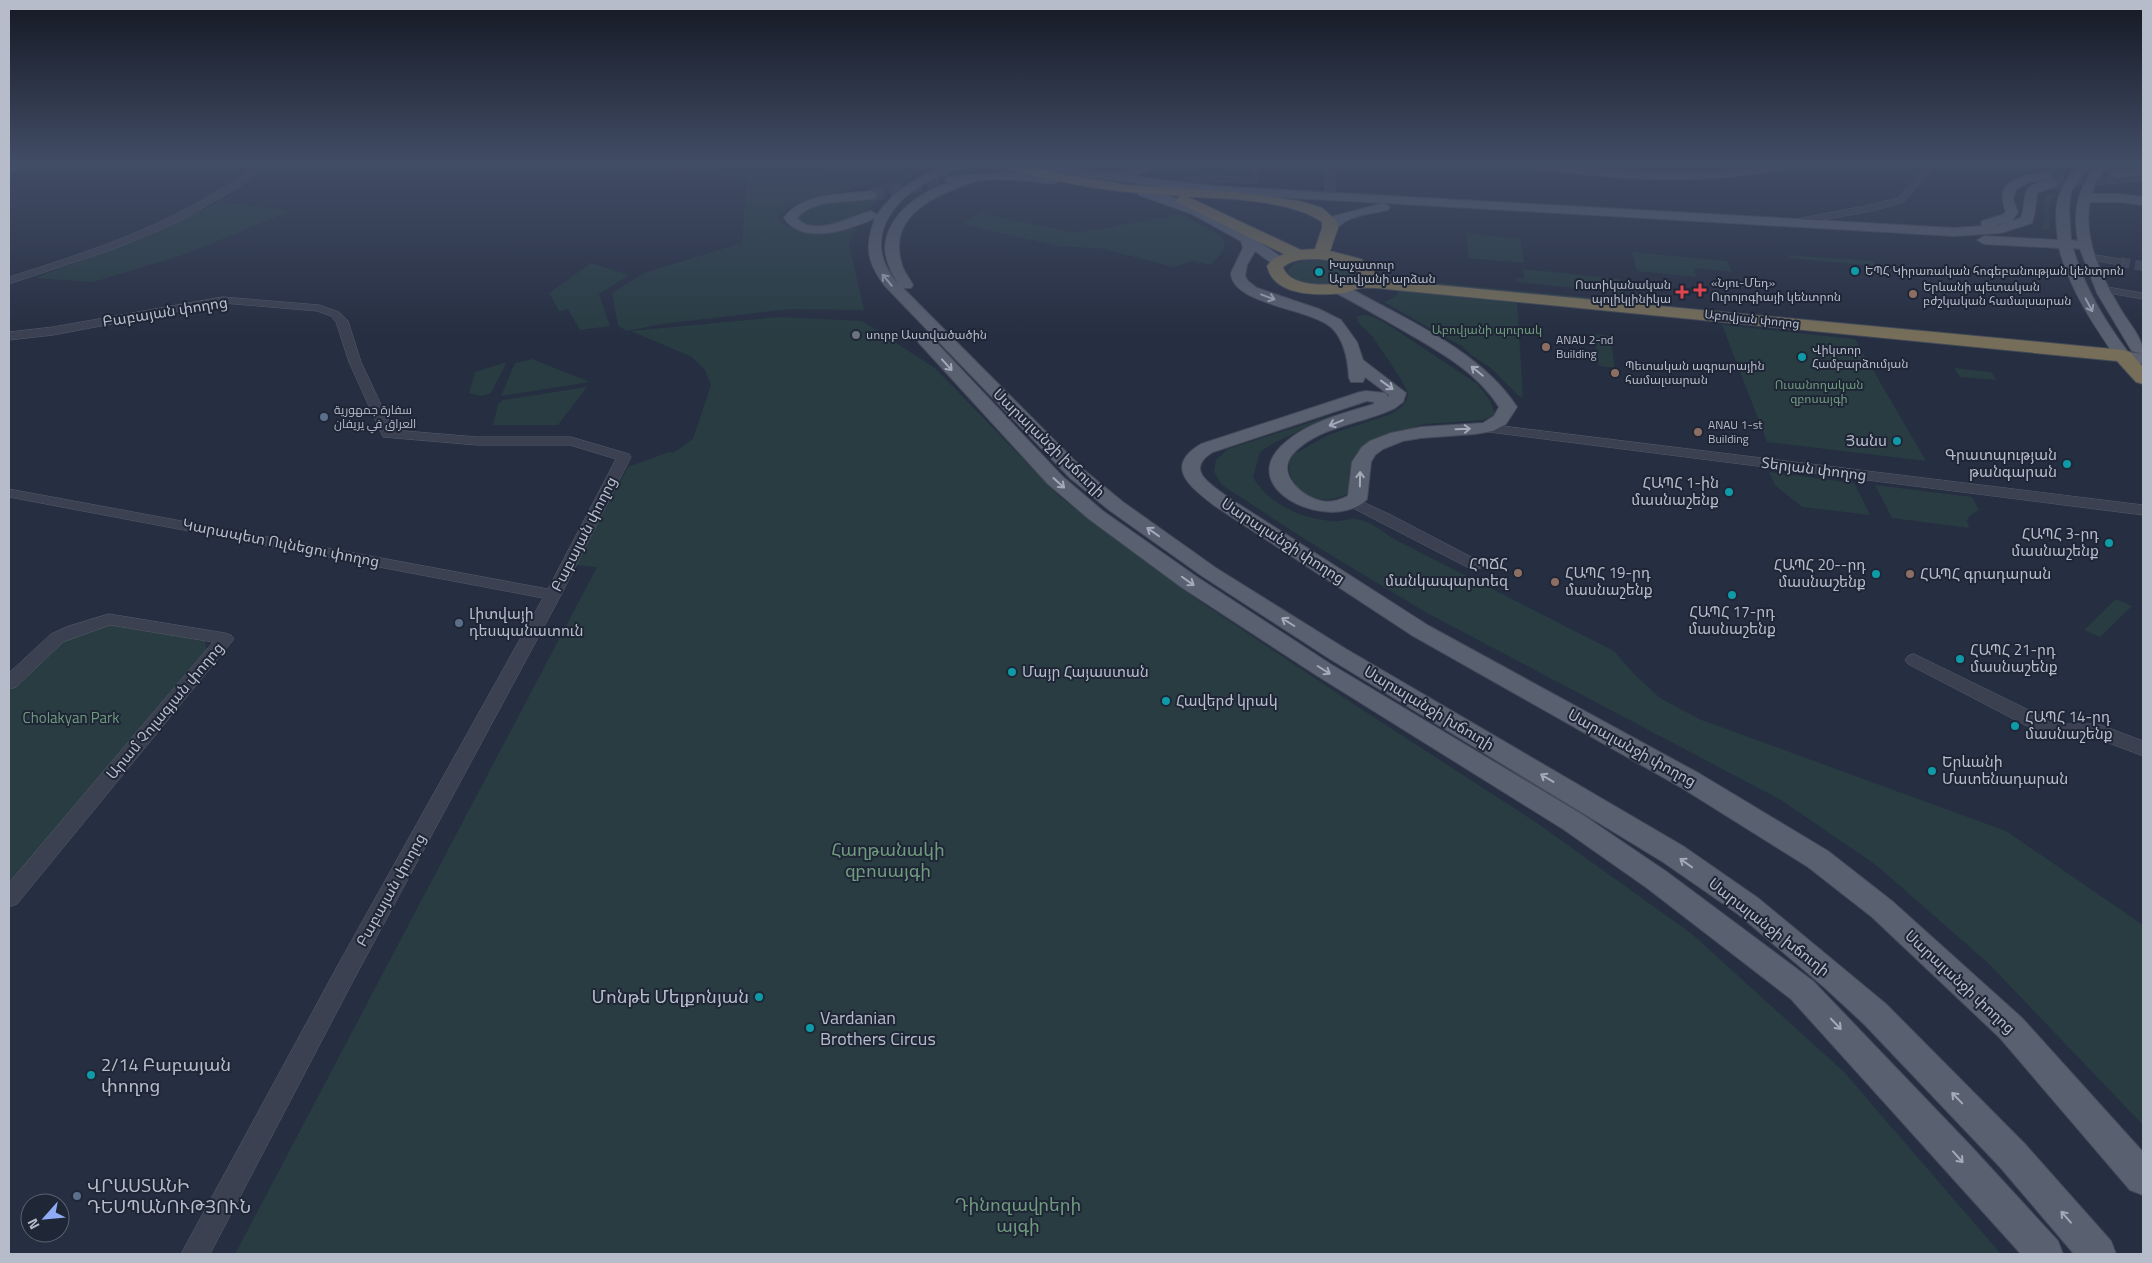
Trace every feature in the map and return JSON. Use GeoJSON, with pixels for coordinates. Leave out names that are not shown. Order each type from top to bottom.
{"type":"FeatureCollection","features":[{"type":"Feature","properties":{"kind":"highway"},"geometry":{"type":"LineString","coordinates":[[1224,221],[1245,234],[1299,255]]}},
{"type":"Feature","properties":{"kind":"highway"},"geometry":{"type":"LineString","coordinates":[[1234,221],[1245,234]]}},
{"type":"Feature","properties":{"kind":"highway"},"geometry":{"type":"LineString","coordinates":[[1321,255],[1330,228],[1329,221]]}},
{"type":"Feature","properties":{"kind":"highway"},"geometry":{"type":"LineString","coordinates":[[1299,255],[1321,255],[1352,261],[1363,277],[1339,290],[1313,289],[1289,283],[1276,274],[1275,269],[1279,262],[1299,255]]}},
{"type":"Feature","properties":{"kind":"highway","name":"Աբովյան փողոց"},"geometry":{"type":"LineString","coordinates":[[1363,277],[1396,285],[1631,303],[2135,352]]}},
{"type":"Feature","properties":{"kind":"highway"},"geometry":{"type":"LineString","coordinates":[[2135,352],[2143,378]]}},
{"type":"Feature","properties":{"kind":"main road"},"geometry":{"type":"LineString","coordinates":[[793,221],[798,225],[823,229],[853,224],[859,221]]}},
{"type":"Feature","properties":{"kind":"main road","name":"Սարալանջի խճուղի"},"geometry":{"type":"LineString","coordinates":[[868,221],[862,242],[864,263],[873,280],[988,409],[1055,480],[1096,515],[1189,582],[1324,670],[1573,822],[1657,880],[1802,990],[1951,1149],[2045,1254]]}},
{"type":"Feature","properties":{"kind":"main road","name":"Սարալանջի խճուղի"},"geometry":{"type":"LineString","coordinates":[[879,221],[874,242],[875,261],[882,274],[1077,474],[1116,506],[1209,572],[1338,654],[1673,854],[1748,906],[1835,978],[1875,1014],[2012,1155],[2098,1254]]}},
{"type":"Feature","properties":{"kind":"main road"},"geometry":{"type":"LineString","coordinates":[[899,221],[893,236],[892,262],[897,273],[925,309],[933,328]]}},
{"type":"Feature","properties":{"kind":"main road"},"geometry":{"type":"LineString","coordinates":[[1216,221],[1245,234],[1279,262]]}},
{"type":"Feature","properties":{"kind":"main road"},"geometry":{"type":"LineString","coordinates":[[1330,228],[1337,221]]}},
{"type":"Feature","properties":{"kind":"main road"},"geometry":{"type":"LineString","coordinates":[[1719,221],[1912,232],[1998,234],[2024,228],[2034,221]]}},
{"type":"Feature","properties":{"kind":"main road"},"geometry":{"type":"LineString","coordinates":[[1754,221],[2063,244],[2088,251]]}},
{"type":"Feature","properties":{"kind":"main road"},"geometry":{"type":"LineString","coordinates":[[1912,232],[1972,227],[1997,221]]}},
{"type":"Feature","properties":{"kind":"main road"},"geometry":{"type":"LineString","coordinates":[[1912,232],[1985,231],[2001,229],[2024,221]]}},
{"type":"Feature","properties":{"kind":"main road"},"geometry":{"type":"LineString","coordinates":[[2062,221],[2063,244],[2079,286],[2095,316],[2135,352]]}},
{"type":"Feature","properties":{"kind":"main road"},"geometry":{"type":"LineString","coordinates":[[2082,221],[2088,251],[2101,289],[2135,352]]}},
{"type":"Feature","properties":{"kind":"main road"},"geometry":{"type":"LineString","coordinates":[[1245,234],[1250,248],[1238,275],[1240,280],[1251,290],[1267,297],[1321,314],[1335,321],[1343,331],[1354,352],[1357,363],[1357,380],[1354,391],[1322,410]]}},
{"type":"Feature","properties":{"kind":"main road"},"geometry":{"type":"LineString","coordinates":[[1242,266],[1259,261],[1279,262]]}},
{"type":"Feature","properties":{"kind":"main road"},"geometry":{"type":"LineString","coordinates":[[1339,290],[1386,314],[1471,366],[1500,392],[1508,407],[1502,420],[1486,428],[1440,430],[1397,437],[1373,447],[1363,458],[1357,499],[1338,506],[1323,507],[1307,503],[1292,494],[1284,485],[1278,469],[1279,460],[1292,445],[1320,430],[1382,407],[1397,398],[1398,393],[1357,363]]}},
{"type":"Feature","properties":{"kind":"main road"},"geometry":{"type":"LineString","coordinates":[[1322,410],[1373,395],[1380,397],[1384,402],[1382,407]]}},
{"type":"Feature","properties":{"kind":"main road","name":"Սարալանջի փողոց"},"geometry":{"type":"LineString","coordinates":[[1322,410],[1207,448],[1197,454],[1192,462],[1190,473],[1198,484],[1222,502],[1421,631],[1691,781],[1818,859],[1882,909],[2010,1028],[2143,1178]]}},
{"type":"Feature","properties":{"kind":"main road"},"geometry":{"type":"LineString","coordinates":[[1802,990],[1804,978],[1817,973],[1835,978]]}},
{"type":"Feature","properties":{"kind":"street"},"geometry":{"type":"LineString","coordinates":[[9,281],[115,245],[170,221]]}},
{"type":"Feature","properties":{"kind":"street"},"geometry":{"type":"LineString","coordinates":[[1791,223],[1802,221]]}},
{"type":"Feature","properties":{"kind":"street"},"geometry":{"type":"LineString","coordinates":[[2088,251],[2120,262]]}},
{"type":"Feature","properties":{"kind":"street"},"geometry":{"type":"LineString","coordinates":[[2101,289],[2143,296]]}},
{"type":"Feature","properties":{"kind":"street","name":"Բաբայան փողոց"},"geometry":{"type":"LineString","coordinates":[[9,336],[53,331],[223,300],[319,308],[335,314],[342,321],[355,362],[388,434],[477,441],[571,441],[624,457],[553,595],[341,980],[195,1254]]}},
{"type":"Feature","properties":{"kind":"street","name":"Տերյան փողոց"},"geometry":{"type":"LineString","coordinates":[[1508,407],[1517,421],[1528,426],[2143,502]]}},
{"type":"Feature","properties":{"kind":"street","name":"Տերյան փողոց"},"geometry":{"type":"LineString","coordinates":[[1486,428],[2143,510]]}},
{"type":"Feature","properties":{"kind":"street","name":"Կարապետ Ուլնեցու փողոց"},"geometry":{"type":"LineString","coordinates":[[9,493],[553,595]]}},
{"type":"Feature","properties":{"kind":"street"},"geometry":{"type":"LineString","coordinates":[[1352,502],[1475,565]]}},
{"type":"Feature","properties":{"kind":"street","name":"Արամ Չոլագյան փողոց"},"geometry":{"type":"LineString","coordinates":[[9,683],[57,638],[72,631],[109,620],[225,639],[9,898]]}},
{"type":"Feature","properties":{"kind":"street"},"geometry":{"type":"LineString","coordinates":[[1914,660],[2034,721],[2067,731],[2098,731],[2143,750]]}},
{"type":"Feature","properties":{"kind":"green space"},"geometry":{"type":"Polygon","coordinates":[[[179,221],[267,221],[183,255],[93,282],[35,278],[139,239],[179,221]]]}},
{"type":"Feature","properties":{"kind":"green space"},"geometry":{"type":"Polygon","coordinates":[[[744,221],[781,221],[792,228],[815,232],[828,232],[858,227],[849,243],[864,310],[790,309],[662,324],[627,331],[618,326],[612,293],[644,273],[742,243],[744,221]]]}},
{"type":"Feature","properties":{"kind":"green space"},"geometry":{"type":"Polygon","coordinates":[[[853,221],[843,225],[812,226],[798,222],[853,221]]]}},
{"type":"Feature","properties":{"kind":"green space"},"geometry":{"type":"Polygon","coordinates":[[[967,221],[1019,221],[1076,233],[1143,221],[1194,221],[1216,233],[1225,241],[1224,249],[1210,265],[1192,261],[1173,267],[1104,249],[1058,246],[961,224],[967,221]]]}},
{"type":"Feature","properties":{"kind":"green space"},"geometry":{"type":"Polygon","coordinates":[[[2044,221],[2049,221],[2050,231],[2041,228],[2044,221]]]}},
{"type":"Feature","properties":{"kind":"green space"},"geometry":{"type":"Polygon","coordinates":[[[1467,234],[1520,238],[1524,263],[1468,258],[1467,234]]]}},
{"type":"Feature","properties":{"kind":"green space"},"geometry":{"type":"Polygon","coordinates":[[[1632,252],[1727,261],[1732,272],[1694,268],[1696,277],[1637,271],[1632,252]]]}},
{"type":"Feature","properties":{"kind":"green space"},"geometry":{"type":"Polygon","coordinates":[[[1788,255],[1873,261],[1877,266],[1790,258],[1788,255]]]}},
{"type":"Feature","properties":{"kind":"green space"},"geometry":{"type":"Polygon","coordinates":[[[1308,260],[1332,261],[1350,269],[1354,276],[1341,284],[1322,285],[1303,282],[1289,275],[1288,270],[1294,263],[1308,260]]]}},
{"type":"Feature","properties":{"kind":"green space"},"geometry":{"type":"Polygon","coordinates":[[[591,263],[629,275],[599,294],[610,326],[580,330],[568,309],[559,311],[549,293],[591,263]]]}},
{"type":"Feature","properties":{"kind":"green space"},"geometry":{"type":"Polygon","coordinates":[[[1523,269],[1620,279],[1624,293],[1517,282],[1516,278],[1524,279],[1523,269]]]}},
{"type":"Feature","properties":{"kind":"green space"},"geometry":{"type":"Polygon","coordinates":[[[1404,280],[1619,300],[1619,304],[1408,282],[1404,280]]]}},
{"type":"Feature","properties":{"kind":"green space","name":"Աբովյանի պուրակ"},"geometry":{"type":"Polygon","coordinates":[[[1399,291],[1517,303],[1523,397],[1519,396],[1491,368],[1471,355],[1463,347],[1384,302],[1395,297],[1399,291]]]}},
{"type":"Feature","properties":{"kind":"green space"},"geometry":{"type":"Polygon","coordinates":[[[1363,315],[1374,317],[1393,328],[1476,383],[1488,398],[1495,415],[1483,420],[1425,424],[1383,436],[1352,464],[1349,474],[1351,492],[1340,497],[1317,499],[1299,489],[1293,481],[1289,470],[1289,457],[1328,435],[1391,414],[1406,401],[1408,393],[1401,379],[1372,336],[1358,322],[1357,317],[1363,315]]]}},
{"type":"Feature","properties":{"kind":"green space","name":"Հաղթանակի զբոսայգի"},"geometry":{"type":"Polygon","coordinates":[[[779,317],[862,321],[935,368],[1060,497],[1124,546],[1198,600],[1537,823],[1692,934],[1844,1072],[2001,1254],[235,1254],[597,567],[575,565],[628,467],[669,452],[673,453],[693,439],[711,385],[705,370],[692,357],[631,331],[779,317]]]}},
{"type":"Feature","properties":{"kind":"green space","name":"Ուսանողական զբոսայգի"},"geometry":{"type":"Polygon","coordinates":[[[1722,325],[1855,339],[1926,461],[1767,442],[1722,325]]]}},
{"type":"Feature","properties":{"kind":"green space"},"geometry":{"type":"Polygon","coordinates":[[[1594,334],[1610,336],[1615,368],[1599,366],[1594,334]]]}},
{"type":"Feature","properties":{"kind":"green space"},"geometry":{"type":"Polygon","coordinates":[[[532,359],[590,382],[501,396],[515,363],[532,359]]]}},
{"type":"Feature","properties":{"kind":"green space"},"geometry":{"type":"Polygon","coordinates":[[[506,364],[491,393],[482,396],[469,393],[475,372],[506,364]]]}},
{"type":"Feature","properties":{"kind":"green space"},"geometry":{"type":"Polygon","coordinates":[[[1954,368],[1991,372],[1997,380],[1960,377],[1954,368]]]}},
{"type":"Feature","properties":{"kind":"green space"},"geometry":{"type":"Polygon","coordinates":[[[587,387],[558,425],[493,425],[498,404],[503,400],[587,387]]]}},
{"type":"Feature","properties":{"kind":"green space"},"geometry":{"type":"Polygon","coordinates":[[[1336,414],[1274,443],[1260,452],[1253,477],[1259,487],[1276,502],[1308,517],[1334,521],[1355,519],[1370,523],[1392,538],[1614,651],[1634,674],[1660,698],[1699,719],[2006,831],[2143,925],[2143,1125],[1988,963],[1876,865],[1781,800],[1427,613],[1306,540],[1222,485],[1214,472],[1216,460],[1228,449],[1336,414]]]}},
{"type":"Feature","properties":{"kind":"green space"},"geometry":{"type":"Polygon","coordinates":[[[1769,472],[1854,483],[1870,515],[1802,507],[1775,485],[1769,472]]]}},
{"type":"Feature","properties":{"kind":"green space"},"geometry":{"type":"Polygon","coordinates":[[[1875,485],[1972,497],[1979,510],[1967,520],[1969,528],[1892,518],[1875,485]]]}},
{"type":"Feature","properties":{"kind":"green space"},"geometry":{"type":"Polygon","coordinates":[[[2116,599],[2132,606],[2100,637],[2084,630],[2116,599]]]}},
{"type":"Feature","properties":{"kind":"green space","name":"Cholakyan Park"},"geometry":{"type":"Polygon","coordinates":[[[108,625],[205,641],[207,654],[9,886],[9,691],[65,637],[108,625]]]}},
{"type":"Feature","properties":{"kind":"tunnel"},"geometry":{"type":"LineString","coordinates":[[2120,262],[2143,266]]}},
{"type":"Feature","properties":{"kind":"place","name":"ԵՊՀ Կիրառական հոգեբանության կենտրոն"},"geometry":{"type":"Point","coordinates":[1855,271]}},
{"type":"Feature","properties":{"kind":"place","name":"Խաչատուր Աբովյանի արձան"},"geometry":{"type":"Point","coordinates":[1319,272]}},
{"type":"Feature","properties":{"kind":"place","name":"«Նյու-Մեդ» Ուրոլոգիայի կենտրոն"},"geometry":{"type":"Point","coordinates":[1700,290]}},
{"type":"Feature","properties":{"kind":"place","name":"Ոստիկանական պոլիկլինիկա"},"geometry":{"type":"Point","coordinates":[1682,292]}},
{"type":"Feature","properties":{"kind":"place","name":"Երևանի պետական բժշկական համալսարան"},"geometry":{"type":"Point","coordinates":[1913,294]}},
{"type":"Feature","properties":{"kind":"place","name":"սուրբ Աստվածածին"},"geometry":{"type":"Point","coordinates":[856,335]}},
{"type":"Feature","properties":{"kind":"place","name":"ANAU 2-nd Building"},"geometry":{"type":"Point","coordinates":[1546,347]}},
{"type":"Feature","properties":{"kind":"place","name":"Վիկտոր Համբարձումյան"},"geometry":{"type":"Point","coordinates":[1802,357]}},
{"type":"Feature","properties":{"kind":"place","name":"Պետական ագրարային համալսարան"},"geometry":{"type":"Point","coordinates":[1615,373]}},
{"type":"Feature","properties":{"kind":"place","name":"سفارة جمهورية العراق في يريفان"},"geometry":{"type":"Point","coordinates":[324,417]}},
{"type":"Feature","properties":{"kind":"place","name":"ANAU 1-st Building"},"geometry":{"type":"Point","coordinates":[1698,432]}},
{"type":"Feature","properties":{"kind":"place","name":"Յանս"},"geometry":{"type":"Point","coordinates":[1897,441]}},
{"type":"Feature","properties":{"kind":"place","name":"Գրատպության թանգարան"},"geometry":{"type":"Point","coordinates":[2067,464]}},
{"type":"Feature","properties":{"kind":"place","name":"ՀԱՊՀ 1-ին մասնաշենք"},"geometry":{"type":"Point","coordinates":[1729,492]}},
{"type":"Feature","properties":{"kind":"place","name":"ՀԱՊՀ 3-րդ մասնաշենք"},"geometry":{"type":"Point","coordinates":[2109,543]}},
{"type":"Feature","properties":{"kind":"place","name":"ՀՊՃՀ մանկապարտեզ"},"geometry":{"type":"Point","coordinates":[1518,573]}},
{"type":"Feature","properties":{"kind":"place","name":"ՀԱՊՀ 20--րդ մասնաշենք"},"geometry":{"type":"Point","coordinates":[1876,574]}},
{"type":"Feature","properties":{"kind":"place","name":"ՀԱՊՀ գրադարան"},"geometry":{"type":"Point","coordinates":[1910,574]}},
{"type":"Feature","properties":{"kind":"place","name":"ՀԱՊՀ 19-րդ մասնաշենք"},"geometry":{"type":"Point","coordinates":[1555,582]}},
{"type":"Feature","properties":{"kind":"place","name":"ՀԱՊՀ 17-րդ մասնաշենք"},"geometry":{"type":"Point","coordinates":[1732,595]}},
{"type":"Feature","properties":{"kind":"place","name":"Լիտվայի դեսպանատուն"},"geometry":{"type":"Point","coordinates":[459,623]}},
{"type":"Feature","properties":{"kind":"place","name":"ՀԱՊՀ 21-րդ մասնաշենք"},"geometry":{"type":"Point","coordinates":[1960,659]}},
{"type":"Feature","properties":{"kind":"place","name":"Մայր Հայաստան"},"geometry":{"type":"Point","coordinates":[1012,672]}},
{"type":"Feature","properties":{"kind":"place","name":"Հավերժ կրակ"},"geometry":{"type":"Point","coordinates":[1166,701]}},
{"type":"Feature","properties":{"kind":"place","name":"ՀԱՊՀ 14-րդ մասնաշենք"},"geometry":{"type":"Point","coordinates":[2015,726]}},
{"type":"Feature","properties":{"kind":"place","name":"Երևանի Մատենադարան"},"geometry":{"type":"Point","coordinates":[1932,771]}},
{"type":"Feature","properties":{"kind":"place","name":"Մոնթե Մելքոնյան"},"geometry":{"type":"Point","coordinates":[759,997]}},
{"type":"Feature","properties":{"kind":"place","name":"Vardanian Brothers Circus"},"geometry":{"type":"Point","coordinates":[810,1028]}},
{"type":"Feature","properties":{"kind":"place","name":"2/14 Բաբայան փողոց"},"geometry":{"type":"Point","coordinates":[91,1075]}},
{"type":"Feature","properties":{"kind":"place","name":"ՎՐԱՍՏԱՆԻ ԴԵՍՊԱՆՈՒԹՅՈՒՆ"},"geometry":{"type":"Point","coordinates":[77,1196]}},
{"type":"Feature","properties":{"kind":"park label","name":"Դինոզավրերի այգի"},"geometry":{"type":"Point","coordinates":[1018,1215]}}]}
